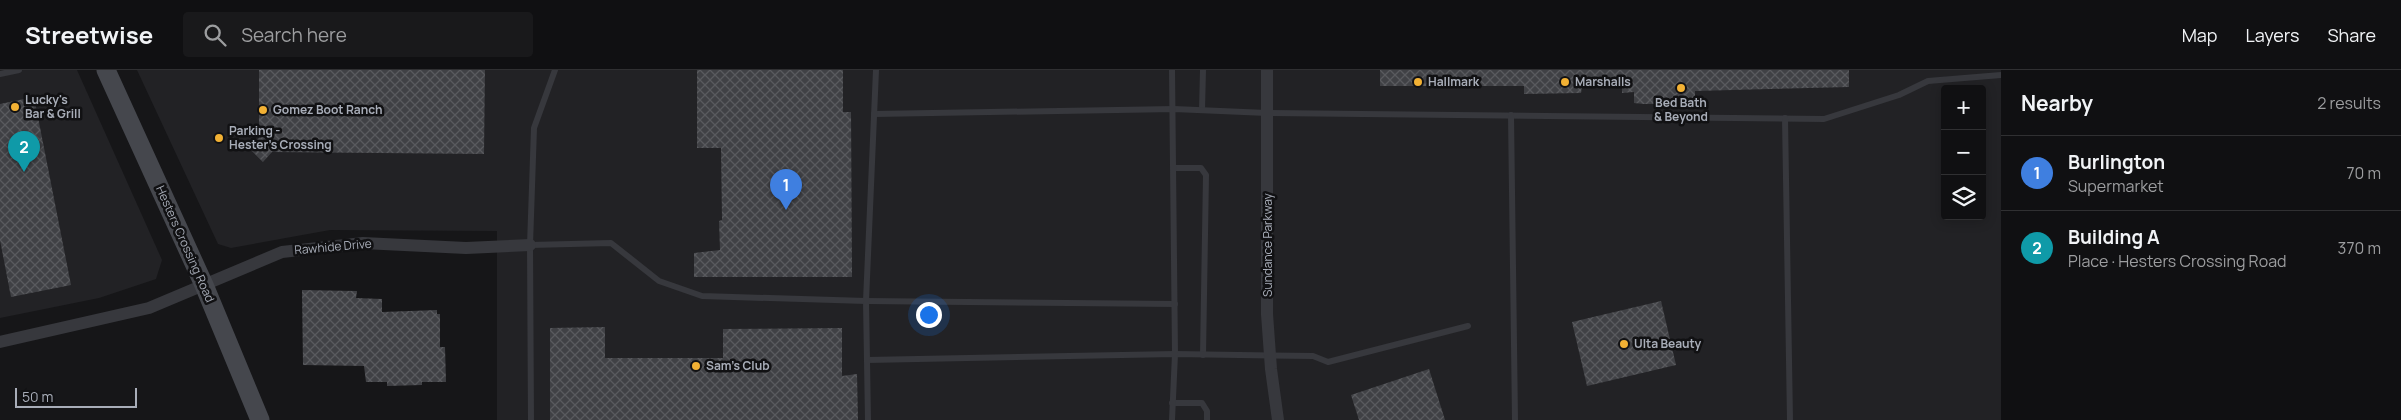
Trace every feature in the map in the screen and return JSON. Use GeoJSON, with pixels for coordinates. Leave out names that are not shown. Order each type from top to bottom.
{"type":"FeatureCollection","features":[{"type":"Feature","properties":{"kind":"street","name":"Hesters Crossing Road"},"geometry":{"type":"LineString","coordinates":[[106,70],[204,285],[260,420]]}},
{"type":"Feature","properties":{"kind":"street","name":"Sundance Parkway"},"geometry":{"type":"LineString","coordinates":[[1267,70],[1267,314],[1278,420]]}},
{"type":"Feature","properties":{"kind":"street","name":"Rawhide Drive"},"geometry":{"type":"LineString","coordinates":[[0,342],[149,308],[282,252],[364,243],[466,248],[530,246]]}},
{"type":"Feature","properties":{"kind":"lane"},"geometry":{"type":"LineString","coordinates":[[0,74],[19,70]]}},
{"type":"Feature","properties":{"kind":"lane"},"geometry":{"type":"LineString","coordinates":[[531,420],[530,246],[534,128],[555,70]]}},
{"type":"Feature","properties":{"kind":"lane"},"geometry":{"type":"LineString","coordinates":[[868,420],[866,301],[876,70]]}},
{"type":"Feature","properties":{"kind":"lane"},"geometry":{"type":"LineString","coordinates":[[1172,70],[1175,304],[1172,420]]}},
{"type":"Feature","properties":{"kind":"lane"},"geometry":{"type":"LineString","coordinates":[[1202,110],[1203,70]]}},
{"type":"Feature","properties":{"kind":"lane"},"geometry":{"type":"LineString","coordinates":[[874,114],[1174,109],[1267,112],[1824,119],[1899,95],[1928,82],[2001,75]]}},
{"type":"Feature","properties":{"kind":"lane"},"geometry":{"type":"LineString","coordinates":[[1511,115],[1515,420]]}},
{"type":"Feature","properties":{"kind":"lane"},"geometry":{"type":"LineString","coordinates":[[1785,118],[1790,420]]}},
{"type":"Feature","properties":{"kind":"lane"},"geometry":{"type":"LineString","coordinates":[[1174,168],[1200,168],[1206,175],[1202,355]]}},
{"type":"Feature","properties":{"kind":"lane"},"geometry":{"type":"LineString","coordinates":[[530,246],[611,243],[659,281],[702,296],[866,301],[1175,304]]}},
{"type":"Feature","properties":{"kind":"lane"},"geometry":{"type":"LineString","coordinates":[[867,360],[1175,354],[1314,356],[1328,362],[1468,326]]}},
{"type":"Feature","properties":{"kind":"lane"},"geometry":{"type":"LineString","coordinates":[[1172,403],[1202,403],[1207,411],[1207,420]]}},
{"type":"Feature","properties":{"kind":"shaded area"},"geometry":{"type":"Polygon","coordinates":[[[0,70],[77,70],[162,260],[156,279],[99,298],[0,318],[0,70]]]}},
{"type":"Feature","properties":{"kind":"shaded area"},"geometry":{"type":"Polygon","coordinates":[[[137,70],[2001,70],[2001,420],[497,420],[497,231],[330,230],[231,248],[218,244],[137,70]]]}},
{"type":"Feature","properties":{"kind":"building"},"geometry":{"type":"Polygon","coordinates":[[[259,70],[485,70],[484,154],[272,152],[263,162],[249,148],[259,138],[259,70]]]}},
{"type":"Feature","properties":{"kind":"building"},"geometry":{"type":"Polygon","coordinates":[[[697,70],[843,70],[843,112],[851,112],[852,277],[694,277],[694,253],[720,250],[719,221],[722,220],[721,148],[697,148],[697,70]]]}},
{"type":"Feature","properties":{"kind":"building"},"geometry":{"type":"Polygon","coordinates":[[[1380,70],[1849,70],[1849,87],[1695,91],[1695,99],[1687,99],[1687,104],[1643,104],[1634,103],[1634,92],[1622,93],[1622,85],[1582,86],[1581,93],[1524,94],[1524,86],[1380,86],[1380,70]]]}},
{"type":"Feature","properties":{"kind":"building"},"geometry":{"type":"Polygon","coordinates":[[[34,97],[71,285],[11,297],[0,240],[0,104],[34,97]]]}},
{"type":"Feature","properties":{"kind":"building"},"geometry":{"type":"Polygon","coordinates":[[[302,290],[357,291],[356,298],[382,299],[382,312],[437,310],[437,314],[440,314],[440,347],[445,347],[446,382],[422,382],[422,385],[387,386],[387,382],[366,382],[364,366],[303,365],[302,290]]]}},
{"type":"Feature","properties":{"kind":"building","name":"Ulta Beauty"},"geometry":{"type":"Polygon","coordinates":[[[1661,301],[1676,365],[1587,386],[1572,322],[1661,301]]]}},
{"type":"Feature","properties":{"kind":"building","name":"Sam's Club"},"geometry":{"type":"Polygon","coordinates":[[[605,327],[605,358],[723,358],[723,329],[842,328],[842,376],[857,374],[858,420],[550,420],[550,328],[605,327]]]}},
{"type":"Feature","properties":{"kind":"building"},"geometry":{"type":"Polygon","coordinates":[[[1429,369],[1445,420],[1359,420],[1351,395],[1429,369]]]}},
{"type":"Feature","properties":{"kind":"place","name":"Hallmark"},"geometry":{"type":"Point","coordinates":[1418,82]}},
{"type":"Feature","properties":{"kind":"place","name":"Marshalls"},"geometry":{"type":"Point","coordinates":[1565,82]}},
{"type":"Feature","properties":{"kind":"place","name":"Bed Bath & Beyond"},"geometry":{"type":"Point","coordinates":[1681,88]}},
{"type":"Feature","properties":{"kind":"place","name":"Lucky's Bar & Grill"},"geometry":{"type":"Point","coordinates":[15,107]}},
{"type":"Feature","properties":{"kind":"place","name":"Gomez Boot Ranch"},"geometry":{"type":"Point","coordinates":[263,110]}},
{"type":"Feature","properties":{"kind":"place","name":"Parking - Hester's Crossing"},"geometry":{"type":"Point","coordinates":[219,138]}},
{"type":"Feature","properties":{"kind":"place","name":"Building A"},"geometry":{"type":"Point","coordinates":[24,172]}},
{"type":"Feature","properties":{"kind":"place","name":"Burlington"},"geometry":{"type":"Point","coordinates":[786,210]}},
{"type":"Feature","properties":{"kind":"place","name":"Ulta Beauty"},"geometry":{"type":"Point","coordinates":[1624,344]}},
{"type":"Feature","properties":{"kind":"place","name":"Sam's Club"},"geometry":{"type":"Point","coordinates":[696,366]}}]}
